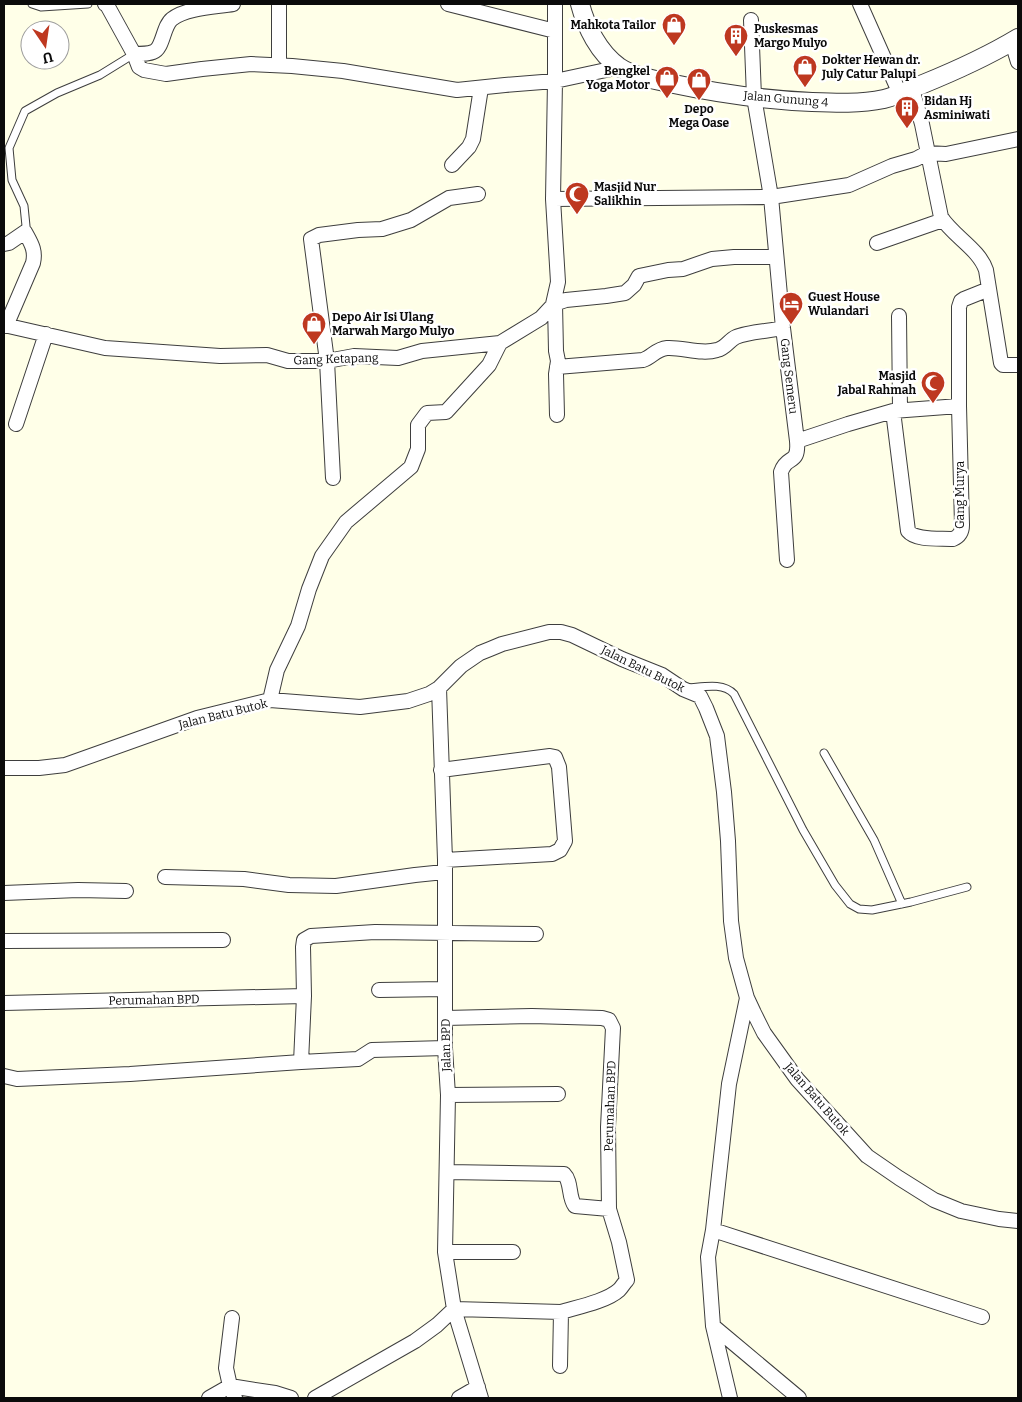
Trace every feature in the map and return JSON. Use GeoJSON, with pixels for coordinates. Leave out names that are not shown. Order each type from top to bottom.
{"type":"FeatureCollection","features":[{"type":"Feature","properties":{"kind":"street"},"geometry":{"type":"LineString","coordinates":[[105,4],[134,54],[139,68],[166,74],[251,64],[279,65],[342,71],[457,90],[505,84],[555,81],[620,67]]}},
{"type":"Feature","properties":{"kind":"street"},"geometry":{"type":"LineString","coordinates":[[134,54],[154,52],[158,48],[171,19],[192,10],[233,4]]}},
{"type":"Feature","properties":{"kind":"street"},"geometry":{"type":"LineString","coordinates":[[279,4],[279,65]]}},
{"type":"Feature","properties":{"kind":"street"},"geometry":{"type":"LineString","coordinates":[[448,4],[555,30]]}},
{"type":"Feature","properties":{"kind":"street"},"geometry":{"type":"LineString","coordinates":[[555,4],[553,199],[558,282],[553,304],[558,361],[557,415]]}},
{"type":"Feature","properties":{"kind":"street","name":"Jalan Gunung 4"},"geometry":{"type":"LineString","coordinates":[[580,4],[587,24],[601,49],[610,59],[631,73],[697,89],[797,101],[849,103],[885,99],[952,72],[1015,40]]}},
{"type":"Feature","properties":{"kind":"street"},"geometry":{"type":"LineString","coordinates":[[860,4],[922,124],[939,212],[943,220],[984,264],[1001,363],[1003,365],[1018,365]]}},
{"type":"Feature","properties":{"kind":"street","name":"Gang Semeru"},"geometry":{"type":"LineString","coordinates":[[751,20],[754,97],[771,197],[783,328],[797,442]]}},
{"type":"Feature","properties":{"kind":"street"},"geometry":{"type":"LineString","coordinates":[[1015,40],[1018,62]]}},
{"type":"Feature","properties":{"kind":"street"},"geometry":{"type":"LineString","coordinates":[[452,165],[470,147],[481,88]]}},
{"type":"Feature","properties":{"kind":"street"},"geometry":{"type":"LineString","coordinates":[[553,199],[771,197],[849,186],[892,166],[916,159],[927,153],[946,154],[1018,139]]}},
{"type":"Feature","properties":{"kind":"street"},"geometry":{"type":"LineString","coordinates":[[333,478],[327,361],[312,238],[319,235],[382,229],[411,220],[449,198],[478,194]]}},
{"type":"Feature","properties":{"kind":"street"},"geometry":{"type":"LineString","coordinates":[[877,243],[943,220]]}},
{"type":"Feature","properties":{"kind":"street"},"geometry":{"type":"LineString","coordinates":[[4,244],[9,243],[25,232],[34,248],[33,263],[5,325]]}},
{"type":"Feature","properties":{"kind":"street"},"geometry":{"type":"LineString","coordinates":[[554,304],[566,300],[625,293],[634,285],[639,276],[682,269],[712,259],[776,257]]}},
{"type":"Feature","properties":{"kind":"street"},"geometry":{"type":"LineString","coordinates":[[787,560],[781,472],[785,464],[798,453],[797,442],[896,410],[959,406],[959,307],[964,299],[989,289]]}},
{"type":"Feature","properties":{"kind":"street","name":"Gang Ketapang"},"geometry":{"type":"LineString","coordinates":[[5,325],[105,348],[220,356],[267,355],[288,361],[327,361],[354,356],[398,358],[422,351],[500,343],[541,318],[554,304]]}},
{"type":"Feature","properties":{"kind":"street"},"geometry":{"type":"LineString","coordinates":[[896,410],[899,316]]}},
{"type":"Feature","properties":{"kind":"street"},"geometry":{"type":"LineString","coordinates":[[557,367],[643,360],[655,351],[667,348],[709,352],[722,348],[740,336],[783,328]]}},
{"type":"Feature","properties":{"kind":"street"},"geometry":{"type":"LineString","coordinates":[[16,424],[46,334]]}},
{"type":"Feature","properties":{"kind":"street"},"geometry":{"type":"LineString","coordinates":[[270,700],[278,670],[298,626],[309,589],[322,556],[346,522],[411,467],[418,449],[418,425],[427,414],[446,412],[489,365],[500,343]]}},
{"type":"Feature","properties":{"kind":"street","name":"Gang Murya"},"geometry":{"type":"LineString","coordinates":[[896,410],[908,531],[918,537],[953,539],[959,536],[962,529],[959,406]]}},
{"type":"Feature","properties":{"kind":"street","name":"Jalan Batu Butok"},"geometry":{"type":"LineString","coordinates":[[4,768],[39,768],[65,765],[197,718],[270,700],[360,707],[408,701],[439,688],[462,666],[480,654],[502,644],[555,632],[572,635],[662,676],[700,696],[717,736],[725,802],[731,921],[736,958],[747,998],[764,1033],[797,1079],[867,1156],[934,1200],[961,1211],[1018,1221]]}},
{"type":"Feature","properties":{"kind":"street","name":"Jalan BPD"},"geometry":{"type":"LineString","coordinates":[[439,688],[445,866],[445,1048],[448,1095],[445,1252],[454,1309],[479,1393]]}},
{"type":"Feature","properties":{"kind":"street"},"geometry":{"type":"LineString","coordinates":[[166,876],[244,880],[289,885],[336,886],[414,874],[445,866],[552,854],[560,850],[565,841],[559,767],[555,757],[550,756],[441,770]]}},
{"type":"Feature","properties":{"kind":"street"},"geometry":{"type":"LineString","coordinates":[[4,893],[78,890],[126,891]]}},
{"type":"Feature","properties":{"kind":"street"},"geometry":{"type":"LineString","coordinates":[[301,1062],[304,996],[303,947],[304,940],[311,936],[375,932],[536,934]]}},
{"type":"Feature","properties":{"kind":"street"},"geometry":{"type":"LineString","coordinates":[[4,941],[223,940]]}},
{"type":"Feature","properties":{"kind":"street"},"geometry":{"type":"LineString","coordinates":[[379,990],[445,989]]}},
{"type":"Feature","properties":{"kind":"street","name":"Perumahan BPD"},"geometry":{"type":"LineString","coordinates":[[4,1003],[304,996]]}},
{"type":"Feature","properties":{"kind":"street"},"geometry":{"type":"LineString","coordinates":[[730,1398],[713,1326],[708,1257],[713,1230],[729,1084],[747,998]]}},
{"type":"Feature","properties":{"kind":"street","name":"Perumahan BPD"},"geometry":{"type":"LineString","coordinates":[[446,1018],[532,1016],[602,1018],[609,1020],[613,1028],[608,1126],[609,1209],[619,1242],[627,1280],[618,1290],[610,1295],[592,1303],[561,1312]]}},
{"type":"Feature","properties":{"kind":"street"},"geometry":{"type":"LineString","coordinates":[[4,1076],[17,1079],[130,1074],[358,1059],[372,1050],[445,1048]]}},
{"type":"Feature","properties":{"kind":"street"},"geometry":{"type":"LineString","coordinates":[[448,1095],[558,1094]]}},
{"type":"Feature","properties":{"kind":"street"},"geometry":{"type":"LineString","coordinates":[[447,1172],[564,1174],[568,1177],[574,1206],[609,1209]]}},
{"type":"Feature","properties":{"kind":"street"},"geometry":{"type":"LineString","coordinates":[[713,1230],[982,1316]]}},
{"type":"Feature","properties":{"kind":"street"},"geometry":{"type":"LineString","coordinates":[[445,1252],[513,1252]]}},
{"type":"Feature","properties":{"kind":"street"},"geometry":{"type":"LineString","coordinates":[[315,1398],[415,1341],[437,1325],[454,1309],[561,1312],[560,1366]]}},
{"type":"Feature","properties":{"kind":"street"},"geometry":{"type":"LineString","coordinates":[[232,1318],[226,1368],[232,1392]]}},
{"type":"Feature","properties":{"kind":"street"},"geometry":{"type":"LineString","coordinates":[[713,1326],[799,1398]]}},
{"type":"Feature","properties":{"kind":"street"},"geometry":{"type":"LineString","coordinates":[[209,1398],[232,1392],[275,1393],[291,1398]]}},
{"type":"Feature","properties":{"kind":"street"},"geometry":{"type":"LineString","coordinates":[[459,1398],[479,1393]]}},
{"type":"Feature","properties":{"kind":"lane"},"geometry":{"type":"LineString","coordinates":[[32,4],[41,7],[88,4]]}},
{"type":"Feature","properties":{"kind":"lane"},"geometry":{"type":"LineString","coordinates":[[25,232],[24,206],[12,180],[9,148],[26,111],[57,93],[100,75],[134,54]]}},
{"type":"Feature","properties":{"kind":"lane"},"geometry":{"type":"LineString","coordinates":[[683,688],[721,686],[728,688],[734,694],[803,830],[835,885],[850,904],[865,910],[884,908],[967,887]]}},
{"type":"Feature","properties":{"kind":"lane"},"geometry":{"type":"LineString","coordinates":[[824,753],[874,840],[902,904]]}},
{"type":"Feature","properties":{"kind":"place","name":"Mahkota Tailor"},"geometry":{"type":"Point","coordinates":[674,46]}},
{"type":"Feature","properties":{"kind":"place","name":"Puskesmas Margo Mulyo"},"geometry":{"type":"Point","coordinates":[736,57]}},
{"type":"Feature","properties":{"kind":"place","name":"Dokter Hewan dr. July Catur Palupi"},"geometry":{"type":"Point","coordinates":[805,88]}},
{"type":"Feature","properties":{"kind":"place","name":"Bengkel Yoga Motor"},"geometry":{"type":"Point","coordinates":[667,99]}},
{"type":"Feature","properties":{"kind":"place","name":"Depo Mega Oase"},"geometry":{"type":"Point","coordinates":[699,101]}},
{"type":"Feature","properties":{"kind":"place","name":"Bidan Hj Asminiwati"},"geometry":{"type":"Point","coordinates":[907,129]}},
{"type":"Feature","properties":{"kind":"place","name":"Masjid Nur Salikhin"},"geometry":{"type":"Point","coordinates":[577,215]}},
{"type":"Feature","properties":{"kind":"place","name":"Guest House Wulandari"},"geometry":{"type":"Point","coordinates":[791,325]}},
{"type":"Feature","properties":{"kind":"place","name":"Depo Air Isi Ulang Marwah Margo Mulyo"},"geometry":{"type":"Point","coordinates":[314,345]}},
{"type":"Feature","properties":{"kind":"place","name":"Masjid Jabal Rahmah"},"geometry":{"type":"Point","coordinates":[933,404]}}]}
